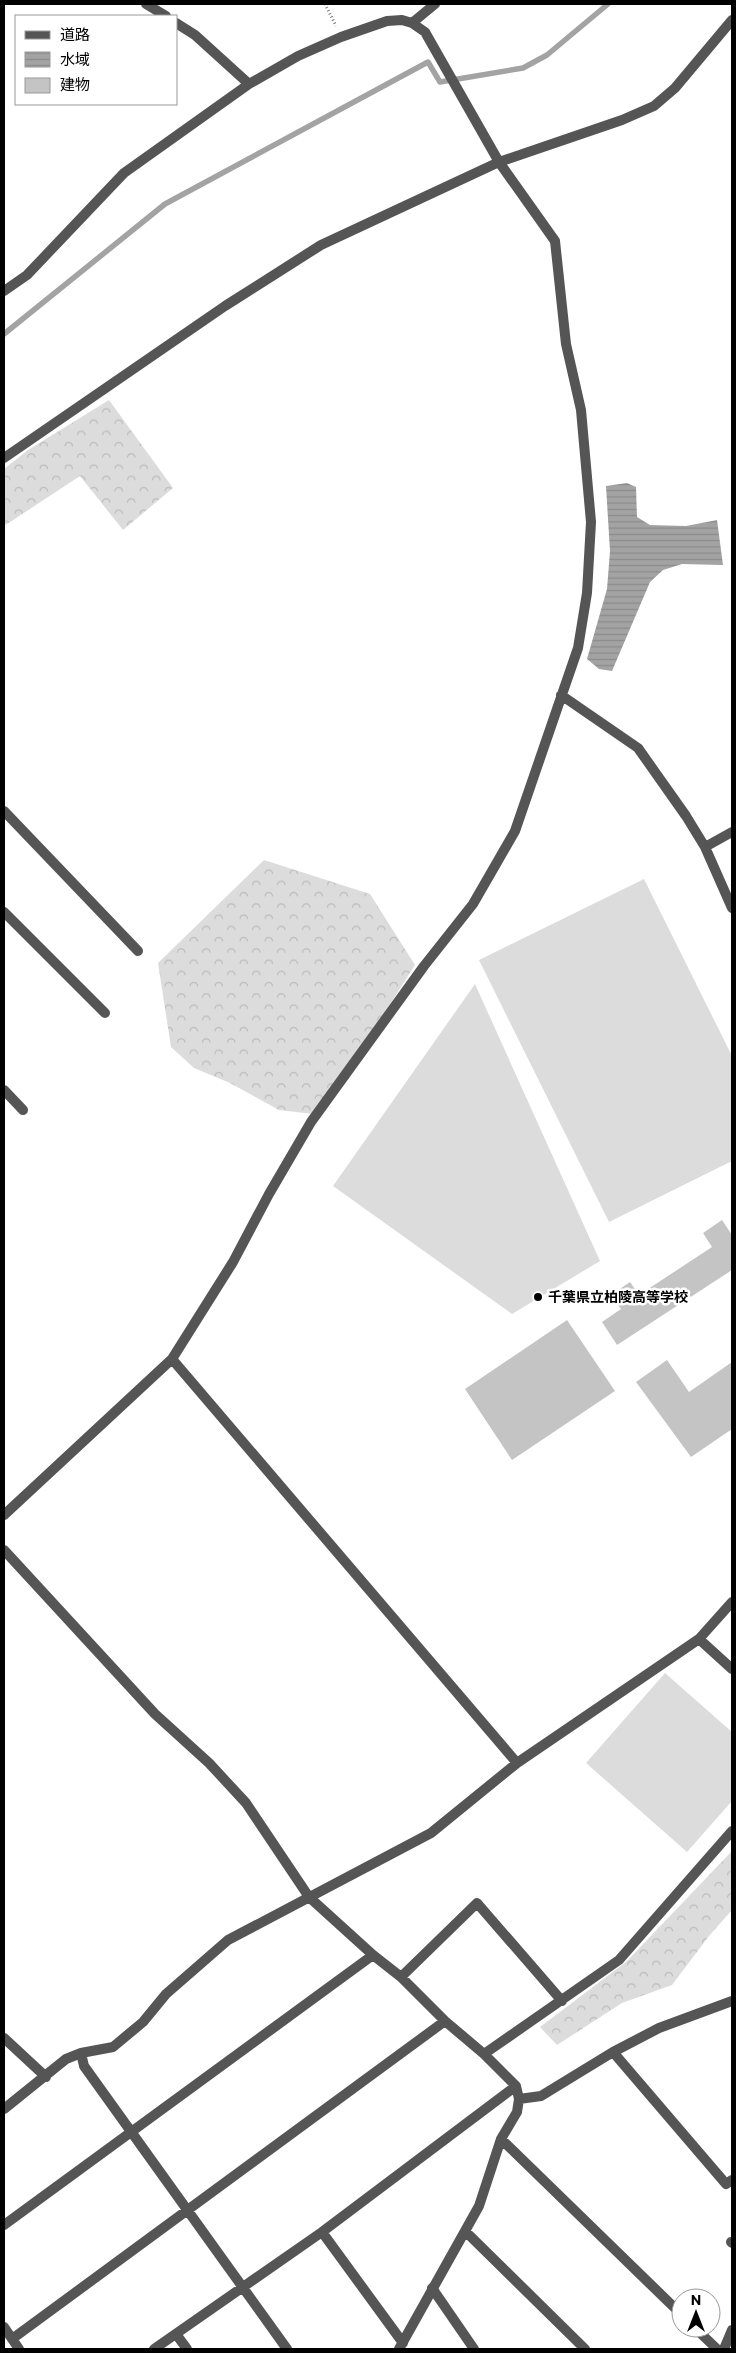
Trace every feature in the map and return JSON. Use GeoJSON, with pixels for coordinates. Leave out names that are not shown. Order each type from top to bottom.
{"type":"FeatureCollection","features":[{"type":"Feature","properties":{"kind":"street"},"geometry":{"type":"LineString","coordinates":[[146,4],[164,15]]}},
{"type":"Feature","properties":{"kind":"street"},"geometry":{"type":"LineString","coordinates":[[412,23],[435,4]]}},
{"type":"Feature","properties":{"kind":"street"},"geometry":{"type":"LineString","coordinates":[[4,291],[27,275],[124,173],[249,84],[298,56],[341,37],[387,21],[402,20],[412,23],[425,32],[499,162],[555,241],[566,344],[582,410],[591,522],[587,593],[578,648],[515,831],[473,904],[424,966],[311,1122],[268,1194],[233,1262],[172,1359],[4,1516]]}},
{"type":"Feature","properties":{"kind":"street"},"geometry":{"type":"LineString","coordinates":[[4,458],[225,306],[321,245],[499,162],[622,120],[654,106],[675,88],[732,20]]}},
{"type":"Feature","properties":{"kind":"street"},"geometry":{"type":"LineString","coordinates":[[178,24],[194,35],[249,84]]}},
{"type":"Feature","properties":{"kind":"street"},"geometry":{"type":"LineString","coordinates":[[561,695],[638,748],[686,816],[704,847],[732,908]]}},
{"type":"Feature","properties":{"kind":"street"},"geometry":{"type":"LineString","coordinates":[[4,811],[138,951]]}},
{"type":"Feature","properties":{"kind":"street"},"geometry":{"type":"LineString","coordinates":[[704,847],[732,832]]}},
{"type":"Feature","properties":{"kind":"street"},"geometry":{"type":"LineString","coordinates":[[4,912],[105,1013]]}},
{"type":"Feature","properties":{"kind":"street"},"geometry":{"type":"LineString","coordinates":[[4,1090],[23,1110]]}},
{"type":"Feature","properties":{"kind":"street"},"geometry":{"type":"LineString","coordinates":[[172,1359],[517,1763]]}},
{"type":"Feature","properties":{"kind":"street"},"geometry":{"type":"LineString","coordinates":[[4,1550],[154,1714],[210,1763],[246,1803],[309,1896],[373,1955],[401,1977],[445,2021],[484,2054],[516,2086],[519,2099],[517,2112],[501,2139],[480,2206],[432,2288],[401,2346],[322,2232]]}},
{"type":"Feature","properties":{"kind":"street"},"geometry":{"type":"LineString","coordinates":[[4,2109],[66,2059],[81,2053],[112,2047],[143,2022],[166,1994],[228,1940],[431,1833],[517,1763],[699,1638],[732,1602]]}},
{"type":"Feature","properties":{"kind":"street"},"geometry":{"type":"LineString","coordinates":[[699,1638],[732,1669]]}},
{"type":"Feature","properties":{"kind":"street"},"geometry":{"type":"LineString","coordinates":[[484,2054],[562,2002],[619,1960],[732,1831]]}},
{"type":"Feature","properties":{"kind":"street"},"geometry":{"type":"LineString","coordinates":[[401,1977],[477,1903],[562,2002]]}},
{"type":"Feature","properties":{"kind":"street"},"geometry":{"type":"LineString","coordinates":[[4,2225],[373,1955]]}},
{"type":"Feature","properties":{"kind":"street"},"geometry":{"type":"LineString","coordinates":[[519,2099],[542,2096],[613,2052],[659,2028],[732,2001]]}},
{"type":"Feature","properties":{"kind":"street"},"geometry":{"type":"LineString","coordinates":[[12,2339],[186,2208],[445,2021]]}},
{"type":"Feature","properties":{"kind":"street"},"geometry":{"type":"LineString","coordinates":[[4,2038],[46,2077]]}},
{"type":"Feature","properties":{"kind":"street"},"geometry":{"type":"LineString","coordinates":[[613,2052],[726,2184],[732,2180]]}},
{"type":"Feature","properties":{"kind":"street"},"geometry":{"type":"LineString","coordinates":[[81,2053],[84,2066],[130,2133],[287,2349]]}},
{"type":"Feature","properties":{"kind":"street"},"geometry":{"type":"LineString","coordinates":[[154,2349],[322,2232],[516,2086]]}},
{"type":"Feature","properties":{"kind":"street"},"geometry":{"type":"LineString","coordinates":[[501,2139],[671,2304]]}},
{"type":"Feature","properties":{"kind":"street"},"geometry":{"type":"LineString","coordinates":[[465,2231],[585,2349]]}},
{"type":"Feature","properties":{"kind":"street"},"geometry":{"type":"LineString","coordinates":[[432,2288],[474,2349]]}},
{"type":"Feature","properties":{"kind":"street"},"geometry":{"type":"LineString","coordinates":[[4,2327],[19,2349]]}},
{"type":"Feature","properties":{"kind":"street"},"geometry":{"type":"LineString","coordinates":[[724,2349],[732,2330]]}},
{"type":"Feature","properties":{"kind":"street"},"geometry":{"type":"LineString","coordinates":[[176,2334],[187,2349]]}},
{"type":"Feature","properties":{"kind":"street"},"geometry":{"type":"LineString","coordinates":[[705,2338],[717,2349]]}},
{"type":"Feature","properties":{"kind":"path"},"geometry":{"type":"LineString","coordinates":[[325,4],[341,37]]}},
{"type":"Feature","properties":{"kind":"green space"},"geometry":{"type":"Polygon","coordinates":[[[109,400],[173,488],[123,530],[80,476],[4,526],[4,469],[28,450],[109,400]]]}},
{"type":"Feature","properties":{"kind":"green space"},"geometry":{"type":"Polygon","coordinates":[[[264,860],[370,894],[415,965],[374,1029],[313,1114],[279,1110],[230,1083],[194,1068],[171,1047],[158,963],[264,860]]]}},
{"type":"Feature","properties":{"kind":"green space"},"geometry":{"type":"Polygon","coordinates":[[[644,879],[732,1056],[732,1161],[609,1222],[479,960],[644,879]]]}},
{"type":"Feature","properties":{"kind":"green space"},"geometry":{"type":"Polygon","coordinates":[[[475,984],[600,1261],[512,1314],[333,1186],[475,984]]]}},
{"type":"Feature","properties":{"kind":"green space"},"geometry":{"type":"Polygon","coordinates":[[[665,1673],[732,1732],[732,1801],[687,1852],[586,1763],[665,1673]]]}},
{"type":"Feature","properties":{"kind":"green space"},"geometry":{"type":"Polygon","coordinates":[[[732,1851],[732,1910],[709,1936],[672,1985],[622,2003],[557,2045],[540,2027],[626,1962],[732,1851]]]}},
{"type":"Feature","properties":{"kind":"water"},"geometry":{"type":"Polygon","coordinates":[[[627,483],[636,487],[637,517],[650,525],[686,526],[717,520],[723,565],[682,564],[663,570],[650,582],[612,671],[599,669],[587,659],[607,589],[610,551],[606,486],[627,483]]]}},
{"type":"Feature","properties":{"kind":"building"},"geometry":{"type":"Polygon","coordinates":[[[722,1220],[732,1235],[732,1270],[617,1345],[602,1322],[621,1309],[611,1295],[630,1282],[639,1295],[712,1247],[703,1233],[722,1220]]]}},
{"type":"Feature","properties":{"kind":"building"},"geometry":{"type":"Polygon","coordinates":[[[567,1320],[615,1391],[512,1460],[465,1389],[567,1320]]]}},
{"type":"Feature","properties":{"kind":"building"},"geometry":{"type":"Polygon","coordinates":[[[667,1360],[689,1392],[732,1362],[732,1429],[691,1457],[636,1382],[667,1360]]]}},
{"type":"Feature","properties":{"kind":"waterway"},"geometry":{"type":"LineString","coordinates":[[4,334],[165,204],[428,62],[440,82],[523,68],[547,55],[608,4]]}},
{"type":"Feature","properties":{"kind":"place","name":"千葉県立柏陵高等学校"},"geometry":{"type":"Point","coordinates":[538,1297]}}]}
